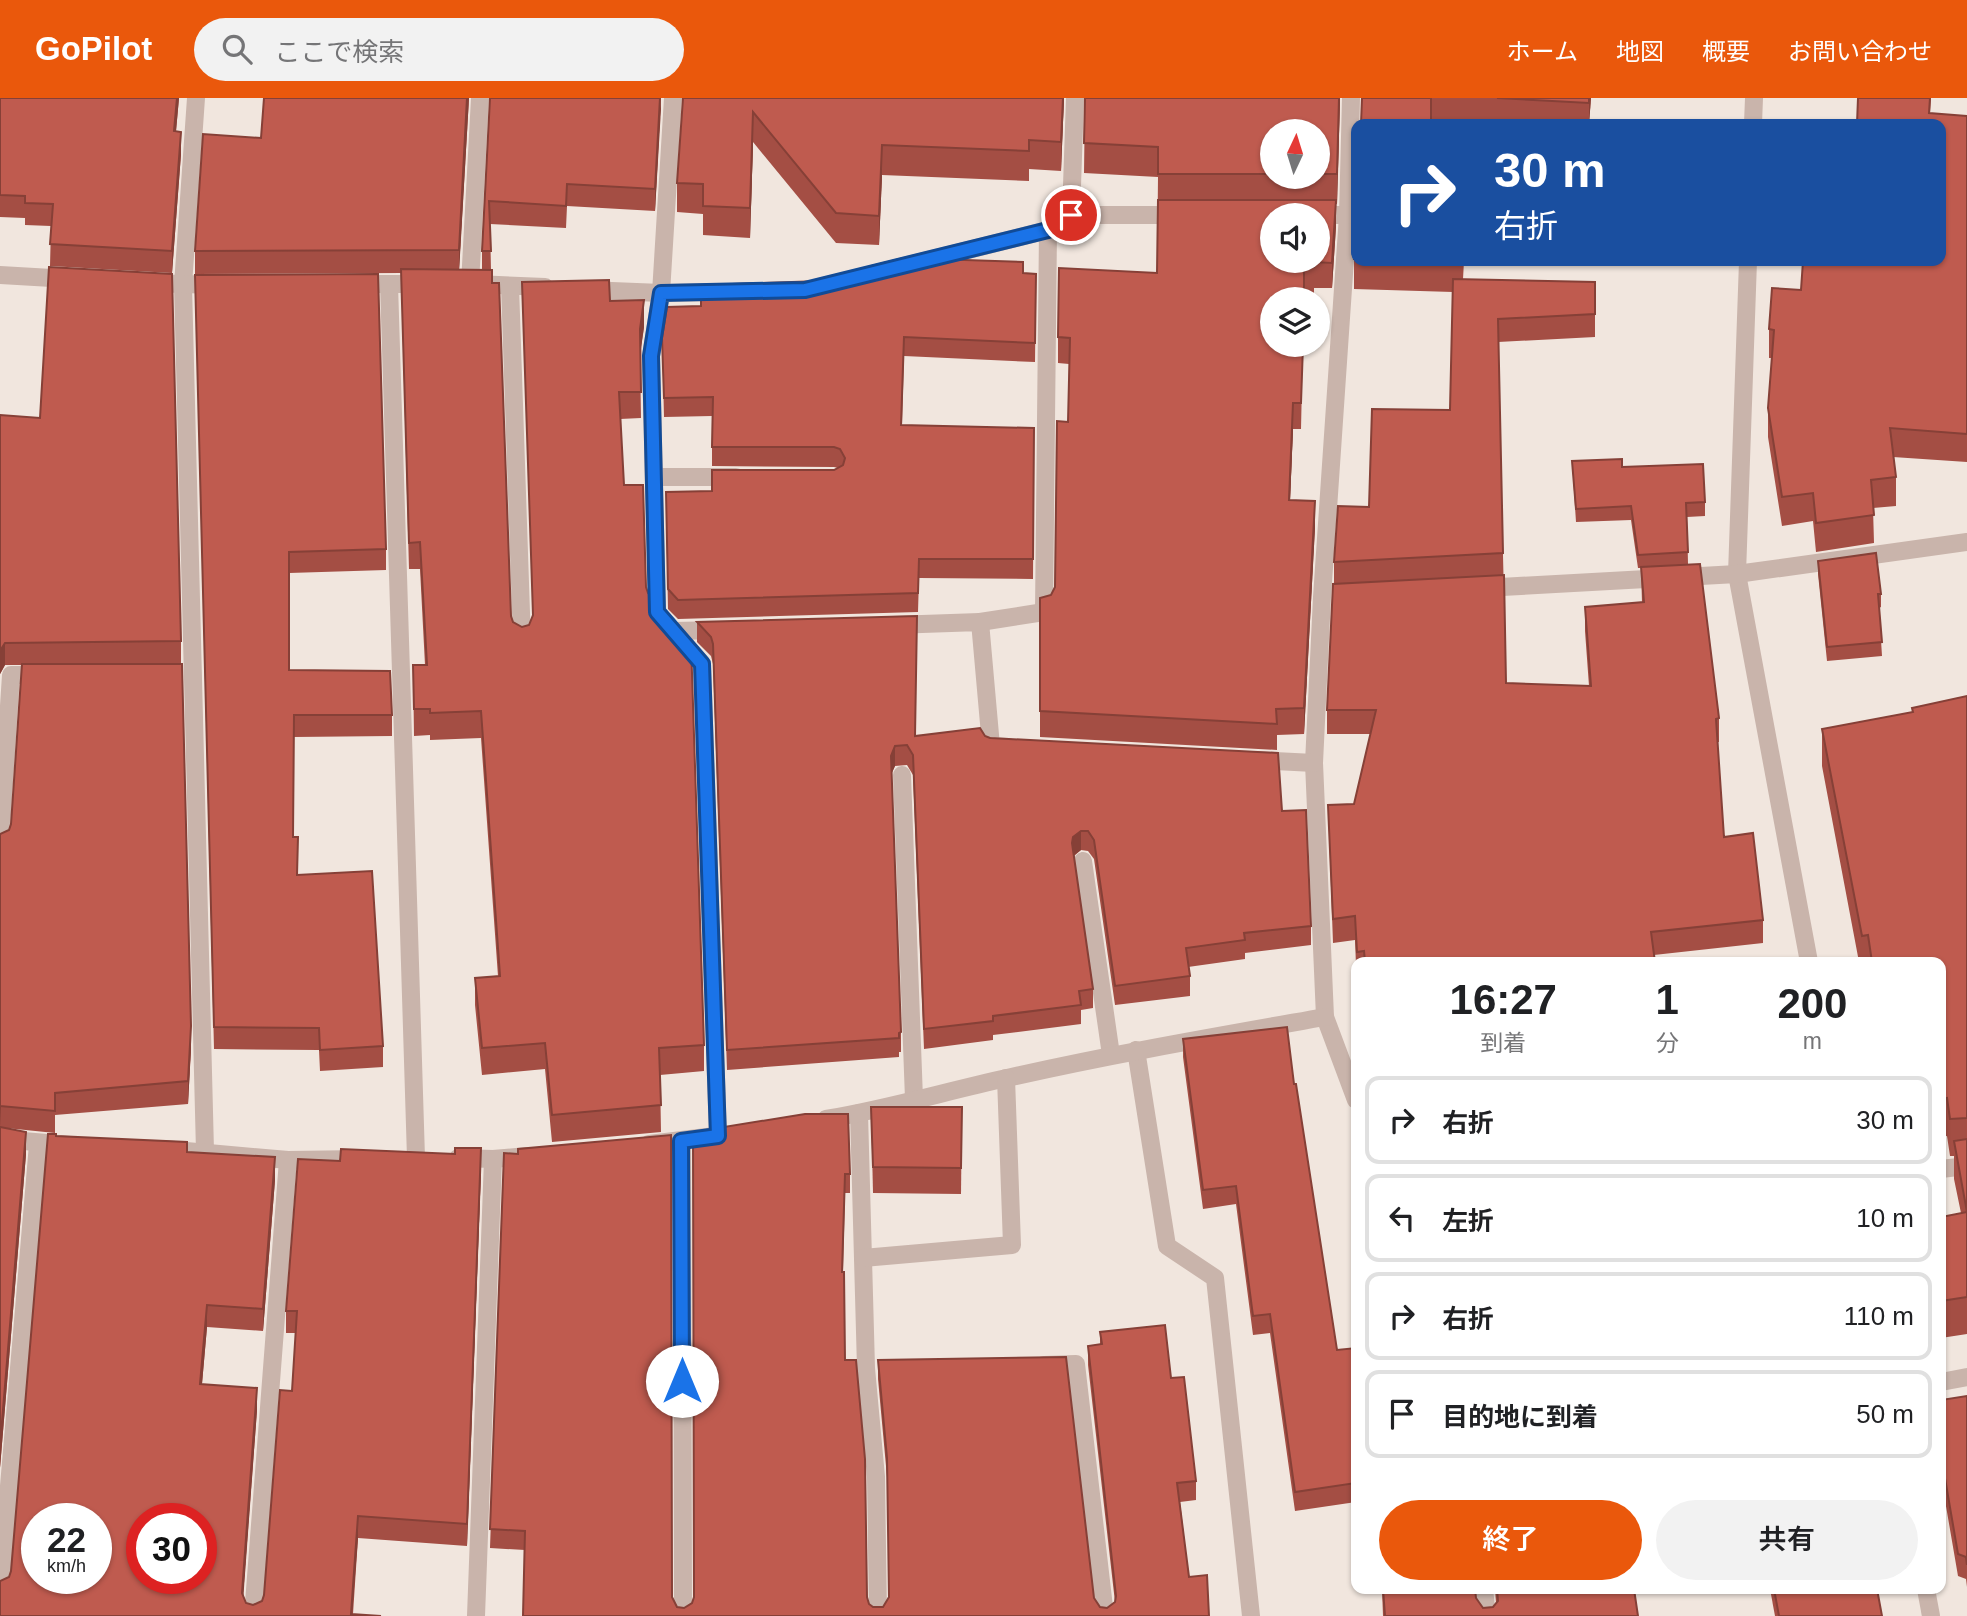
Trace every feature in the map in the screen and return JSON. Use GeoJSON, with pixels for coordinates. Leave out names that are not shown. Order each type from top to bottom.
{"type":"FeatureCollection","features":[{"type":"Feature","properties":{"kind":"street"},"geometry":{"type":"LineString","coordinates":[[196,98],[183,285],[186,675],[205,1151]]}},
{"type":"Feature","properties":{"kind":"street"},"geometry":{"type":"LineString","coordinates":[[456,284],[480,98]]}},
{"type":"Feature","properties":{"kind":"street"},"geometry":{"type":"LineString","coordinates":[[628,1146],[725,1135],[702,664],[657,612],[651,356],[661,293],[673,98]]}},
{"type":"Feature","properties":{"kind":"street"},"geometry":{"type":"LineString","coordinates":[[1071,215],[1074,98]]}},
{"type":"Feature","properties":{"kind":"street"},"geometry":{"type":"LineString","coordinates":[[1351,98],[1348,215],[1329,596],[1314,763],[1325,1017],[1351,1087]]}},
{"type":"Feature","properties":{"kind":"street"},"geometry":{"type":"LineString","coordinates":[[1753,119],[1754,98]]}},
{"type":"Feature","properties":{"kind":"street"},"geometry":{"type":"LineString","coordinates":[[805,290],[1048,230],[1071,215],[1196,215]]}},
{"type":"Feature","properties":{"kind":"street"},"geometry":{"type":"LineString","coordinates":[[1330,215],[1348,215]]}},
{"type":"Feature","properties":{"kind":"street"},"geometry":{"type":"LineString","coordinates":[[882,625],[980,622],[1044,612],[1048,230]]}},
{"type":"Feature","properties":{"kind":"street"},"geometry":{"type":"LineString","coordinates":[[1748,266],[1737,574],[1808,957]]}},
{"type":"Feature","properties":{"kind":"street"},"geometry":{"type":"LineString","coordinates":[[0,275],[92,280]]}},
{"type":"Feature","properties":{"kind":"street"},"geometry":{"type":"LineString","coordinates":[[131,282],[238,285]]}},
{"type":"Feature","properties":{"kind":"street"},"geometry":{"type":"LineString","coordinates":[[334,284],[456,284],[661,293],[740,292]]}},
{"type":"Feature","properties":{"kind":"street"},"geometry":{"type":"LineString","coordinates":[[389,284],[423,1158],[493,1159],[547,1154]]}},
{"type":"Feature","properties":{"kind":"street"},"geometry":{"type":"LineString","coordinates":[[510,286],[522,642]]}},
{"type":"Feature","properties":{"kind":"street"},"geometry":{"type":"LineString","coordinates":[[654,477],[751,477]]}},
{"type":"Feature","properties":{"kind":"street"},"geometry":{"type":"LineString","coordinates":[[1462,589],[1737,574],[1967,542]]}},
{"type":"Feature","properties":{"kind":"street"},"geometry":{"type":"LineString","coordinates":[[980,622],[991,746],[1032,748]]}},
{"type":"Feature","properties":{"kind":"street"},"geometry":{"type":"LineString","coordinates":[[673,631],[743,629]]}},
{"type":"Feature","properties":{"kind":"street"},"geometry":{"type":"LineString","coordinates":[[0,845],[11,675],[53,675]]}},
{"type":"Feature","properties":{"kind":"street"},"geometry":{"type":"LineString","coordinates":[[1234,759],[1314,763]]}},
{"type":"Feature","properties":{"kind":"street"},"geometry":{"type":"LineString","coordinates":[[902,775],[914,1099]]}},
{"type":"Feature","properties":{"kind":"street"},"geometry":{"type":"LineString","coordinates":[[1083,860],[1111,1055]]}},
{"type":"Feature","properties":{"kind":"street"},"geometry":{"type":"LineString","coordinates":[[808,1122],[859,1113],[1111,1055],[1325,1017]]}},
{"type":"Feature","properties":{"kind":"street"},"geometry":{"type":"LineString","coordinates":[[1136,1050],[1167,1246],[1215,1278],[1251,1616]]}},
{"type":"Feature","properties":{"kind":"street"},"geometry":{"type":"LineString","coordinates":[[863,1258],[1012,1245],[1006,1078]]}},
{"type":"Feature","properties":{"kind":"street"},"geometry":{"type":"LineString","coordinates":[[859,1113],[863,1258],[872,1368],[878,1616]]}},
{"type":"Feature","properties":{"kind":"street"},"geometry":{"type":"LineString","coordinates":[[0,1139],[38,1144],[94,1146]]}},
{"type":"Feature","properties":{"kind":"street"},"geometry":{"type":"LineString","coordinates":[[681,1141],[683,1616]]}},
{"type":"Feature","properties":{"kind":"street"},"geometry":{"type":"LineString","coordinates":[[0,1592],[38,1144]]}},
{"type":"Feature","properties":{"kind":"street"},"geometry":{"type":"LineString","coordinates":[[149,1149],[205,1151],[288,1160],[378,1158]]}},
{"type":"Feature","properties":{"kind":"street"},"geometry":{"type":"LineString","coordinates":[[476,1616],[493,1159]]}},
{"type":"Feature","properties":{"kind":"street"},"geometry":{"type":"LineString","coordinates":[[253,1616],[288,1160]]}},
{"type":"Feature","properties":{"kind":"street"},"geometry":{"type":"LineString","coordinates":[[1946,1168],[1967,1166]]}},
{"type":"Feature","properties":{"kind":"street"},"geometry":{"type":"LineString","coordinates":[[1023,1365],[1076,1364],[1105,1616]]}},
{"type":"Feature","properties":{"kind":"street"},"geometry":{"type":"LineString","coordinates":[[1946,1381],[1967,1377]]}},
{"type":"Feature","properties":{"kind":"street"},"geometry":{"type":"LineString","coordinates":[[1485,1594],[1488,1616]]}},
{"type":"Feature","properties":{"kind":"street"},"geometry":{"type":"LineString","coordinates":[[1927,1594],[1931,1616]]}},
{"type":"Feature","properties":{"kind":"building"},"geometry":{"type":"Polygon","coordinates":[[[0,98],[177,98],[174,131],[181,132],[172,251],[50,244],[53,204],[25,203],[25,196],[0,195],[0,98]]]}},
{"type":"Feature","properties":{"kind":"building"},"geometry":{"type":"Polygon","coordinates":[[[264,98],[467,98],[459,250],[195,251],[203,134],[261,138],[264,98]]]}},
{"type":"Feature","properties":{"kind":"building"},"geometry":{"type":"Polygon","coordinates":[[[490,98],[660,98],[655,189],[567,184],[566,206],[489,201],[491,251],[482,251],[490,98]]]}},
{"type":"Feature","properties":{"kind":"building"},"geometry":{"type":"Polygon","coordinates":[[[683,98],[1063,98],[1061,142],[1029,140],[1029,151],[882,145],[879,216],[836,213],[753,112],[750,208],[703,206],[703,184],[677,183],[683,98]]]}},
{"type":"Feature","properties":{"kind":"building"},"geometry":{"type":"Polygon","coordinates":[[[1085,98],[1339,98],[1337,174],[1330,174],[1330,119],[1260,119],[1260,174],[1158,174],[1158,147],[1084,143],[1085,98]]]}},
{"type":"Feature","properties":{"kind":"building"},"geometry":{"type":"Polygon","coordinates":[[[1362,98],[1431,98],[1431,119],[1361,119],[1362,98]]]}},
{"type":"Feature","properties":{"kind":"building"},"geometry":{"type":"Polygon","coordinates":[[[1497,98],[1589,98],[1589,103],[1497,98]]]}},
{"type":"Feature","properties":{"kind":"building"},"geometry":{"type":"Polygon","coordinates":[[[1858,98],[1930,98],[1929,113],[1967,116],[1967,434],[1890,428],[1896,477],[1871,480],[1874,515],[1816,523],[1813,493],[1782,497],[1768,408],[1774,330],[1769,329],[1772,288],[1801,290],[1803,266],[1946,266],[1946,119],[1857,119],[1858,98]]]}},
{"type":"Feature","properties":{"kind":"building"},"geometry":{"type":"Polygon","coordinates":[[[1158,200],[1336,200],[1332,263],[1330,203],[1260,203],[1260,273],[1304,273],[1304,287],[1260,287],[1260,357],[1303,357],[1301,403],[1293,403],[1289,500],[1315,501],[1304,708],[1276,709],[1277,724],[1040,711],[1040,598],[1051,595],[1055,587],[1057,421],[1068,422],[1070,338],[1058,337],[1059,268],[1157,273],[1158,200]]]}},
{"type":"Feature","properties":{"kind":"building"},"geometry":{"type":"Polygon","coordinates":[[[904,258],[1023,262],[1023,273],[1036,274],[1035,343],[904,337],[901,425],[1034,428],[1033,559],[919,559],[918,593],[678,600],[668,589],[666,492],[712,491],[712,470],[834,470],[843,465],[845,458],[840,449],[834,447],[712,447],[713,397],[664,398],[662,338],[667,307],[701,306],[701,285],[881,279],[871,266],[904,258]]]}},
{"type":"Feature","properties":{"kind":"building"},"geometry":{"type":"Polygon","coordinates":[[[49,267],[172,274],[181,641],[5,643],[0,651],[0,415],[40,418],[49,267]]]}},
{"type":"Feature","properties":{"kind":"building"},"geometry":{"type":"Polygon","coordinates":[[[401,269],[492,270],[492,283],[499,283],[511,616],[513,622],[522,627],[529,625],[533,615],[522,282],[609,280],[610,301],[644,300],[640,329],[641,392],[619,392],[624,485],[643,485],[648,593],[691,642],[704,1045],[659,1048],[661,1105],[552,1115],[545,1043],[482,1048],[475,978],[500,976],[481,711],[430,713],[430,709],[414,709],[413,665],[427,665],[420,542],[409,543],[401,269]]]}},
{"type":"Feature","properties":{"kind":"building"},"geometry":{"type":"Polygon","coordinates":[[[378,274],[386,549],[289,552],[289,670],[390,671],[392,715],[294,715],[293,837],[298,837],[297,875],[372,871],[383,1046],[320,1050],[319,1028],[214,1027],[195,275],[378,274]]]}},
{"type":"Feature","properties":{"kind":"building"},"geometry":{"type":"Polygon","coordinates":[[[1453,279],[1595,282],[1595,314],[1498,319],[1503,553],[1334,562],[1338,506],[1369,507],[1372,409],[1450,410],[1453,279]]]}},
{"type":"Feature","properties":{"kind":"building"},"geometry":{"type":"Polygon","coordinates":[[[1622,459],[1622,467],[1703,464],[1705,502],[1686,503],[1688,552],[1638,555],[1631,506],[1576,509],[1572,461],[1622,459]]]}},
{"type":"Feature","properties":{"kind":"building"},"geometry":{"type":"Polygon","coordinates":[[[1876,553],[1881,594],[1878,594],[1882,642],[1827,647],[1818,561],[1876,553]]]}},
{"type":"Feature","properties":{"kind":"building"},"geometry":{"type":"Polygon","coordinates":[[[1700,564],[1719,718],[1716,719],[1724,837],[1753,833],[1763,920],[1651,932],[1654,957],[1365,957],[1364,951],[1357,952],[1355,916],[1333,919],[1328,805],[1354,804],[1376,710],[1327,710],[1333,584],[1504,575],[1506,683],[1591,686],[1585,607],[1644,602],[1641,567],[1700,564]]]}},
{"type":"Feature","properties":{"kind":"building"},"geometry":{"type":"Polygon","coordinates":[[[917,616],[915,736],[980,728],[985,736],[990,738],[1278,753],[1282,811],[1306,810],[1311,926],[1244,933],[1245,940],[1186,948],[1190,976],[1115,986],[1094,840],[1088,831],[1081,831],[1073,837],[1072,843],[1093,989],[1079,991],[1081,1005],[993,1016],[993,1021],[924,1029],[913,755],[907,745],[895,746],[891,756],[901,1032],[899,1038],[727,1050],[713,644],[711,637],[697,622],[917,616]]]}},
{"type":"Feature","properties":{"kind":"building"},"geometry":{"type":"Polygon","coordinates":[[[22,664],[182,664],[191,1026],[188,1081],[55,1093],[55,1111],[0,1106],[0,834],[9,830],[11,824],[22,664]]]}},
{"type":"Feature","properties":{"kind":"building"},"geometry":{"type":"Polygon","coordinates":[[[1967,696],[1967,1118],[1950,1119],[1946,1098],[1946,957],[1871,957],[1868,935],[1862,936],[1822,729],[1913,712],[1912,708],[1967,696]]]}},
{"type":"Feature","properties":{"kind":"building"},"geometry":{"type":"Polygon","coordinates":[[[1287,1027],[1337,1350],[1351,1349],[1351,1484],[1295,1492],[1270,1314],[1253,1316],[1236,1186],[1203,1190],[1183,1039],[1287,1027]]]}},
{"type":"Feature","properties":{"kind":"building"},"geometry":{"type":"Polygon","coordinates":[[[871,1107],[962,1107],[961,1168],[873,1167],[871,1107]]]}},
{"type":"Feature","properties":{"kind":"building"},"geometry":{"type":"Polygon","coordinates":[[[805,1114],[848,1114],[850,1174],[845,1174],[842,1272],[845,1360],[856,1360],[865,1459],[869,1604],[883,1607],[889,1597],[887,1458],[878,1360],[1066,1357],[1094,1598],[1100,1607],[1107,1608],[1115,1602],[1116,1596],[1088,1346],[1102,1344],[1100,1332],[1165,1325],[1171,1378],[1184,1377],[1196,1481],[1177,1483],[1189,1577],[1207,1575],[1209,1616],[523,1616],[525,1531],[490,1529],[504,1153],[518,1154],[518,1149],[671,1135],[672,1597],[677,1607],[684,1608],[692,1603],[694,1597],[693,1132],[805,1114]]]}},
{"type":"Feature","properties":{"kind":"building"},"geometry":{"type":"Polygon","coordinates":[[[0,1127],[26,1132],[0,1446],[0,1127]]]}},
{"type":"Feature","properties":{"kind":"building"},"geometry":{"type":"Polygon","coordinates":[[[48,1134],[187,1142],[187,1152],[275,1157],[263,1309],[207,1305],[200,1384],[257,1388],[242,1593],[246,1603],[253,1605],[262,1601],[264,1595],[280,1390],[292,1391],[297,1311],[286,1311],[298,1159],[340,1161],[341,1149],[455,1154],[455,1148],[481,1148],[467,1524],[358,1516],[351,1614],[381,1616],[0,1616],[0,1581],[9,1577],[48,1134]]]}},
{"type":"Feature","properties":{"kind":"building"},"geometry":{"type":"Polygon","coordinates":[[[1967,1139],[1967,1212],[1954,1141],[1967,1139]]]}},
{"type":"Feature","properties":{"kind":"building"},"geometry":{"type":"Polygon","coordinates":[[[1967,1212],[1967,1297],[1946,1300],[1946,1216],[1967,1212]]]}},
{"type":"Feature","properties":{"kind":"building"},"geometry":{"type":"Polygon","coordinates":[[[1967,1396],[1967,1565],[1966,1557],[1958,1554],[1946,1484],[1946,1399],[1967,1396]]]}},
{"type":"Feature","properties":{"kind":"building"},"geometry":{"type":"Polygon","coordinates":[[[1383,1594],[1476,1594],[1483,1608],[1493,1607],[1498,1601],[1497,1594],[1635,1594],[1638,1616],[1385,1616],[1383,1594]]]}},
{"type":"Feature","properties":{"kind":"building"},"geometry":{"type":"Polygon","coordinates":[[[1775,1594],[1878,1594],[1882,1616],[1779,1616],[1775,1594]]]}},
{"type":"Feature","properties":{"kind":"route"},"geometry":{"type":"LineString","coordinates":[[682,1381],[681,1141],[718,1136],[702,664],[657,612],[651,356],[661,293],[805,290],[1048,230],[1071,215]]}}]}
